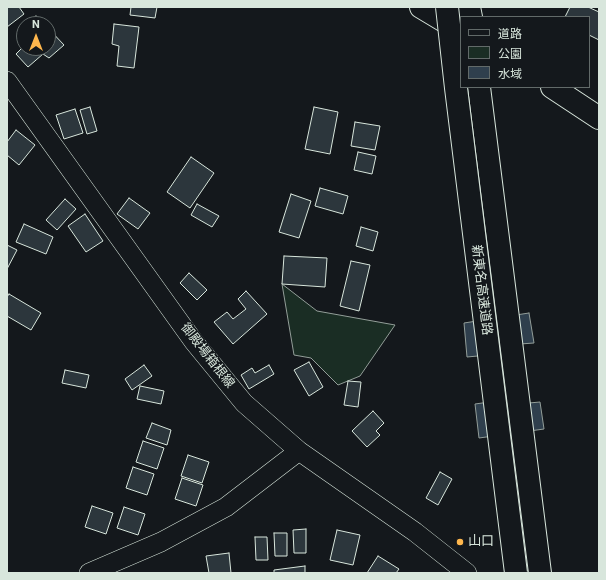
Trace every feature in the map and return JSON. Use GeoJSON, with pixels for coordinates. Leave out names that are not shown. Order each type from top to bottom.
{"type":"FeatureCollection","features":[{"type":"Feature","properties":{"kind":"highway"},"geometry":{"type":"LineString","coordinates":[[421,7],[460,30]]}},
{"type":"Feature","properties":{"kind":"highway","name":"新東名高速道路"},"geometry":{"type":"LineString","coordinates":[[447,7],[516,573]]}},
{"type":"Feature","properties":{"kind":"highway","name":"新東名高速道路"},"geometry":{"type":"LineString","coordinates":[[479,88],[540,573]]}},
{"type":"Feature","properties":{"kind":"highway"},"geometry":{"type":"LineString","coordinates":[[554,88],[599,118]]}},
{"type":"Feature","properties":{"kind":"main road","name":"御殿場箱根線"},"geometry":{"type":"LineString","coordinates":[[7,81],[194,342],[244,403],[299,451],[414,532],[467,573]]}},
{"type":"Feature","properties":{"kind":"main road"},"geometry":{"type":"LineString","coordinates":[[89,573],[161,542],[226,507],[299,451]]}},
{"type":"Feature","properties":{"kind":"green space"},"geometry":{"type":"Polygon","coordinates":[[[282,284],[317,311],[395,325],[360,376],[338,385],[311,358],[294,355],[282,284]]]}},
{"type":"Feature","properties":{"kind":"water"},"geometry":{"type":"Polygon","coordinates":[[[529,313],[534,343],[520,344],[520,352],[467,357],[464,323],[529,313]]]}},
{"type":"Feature","properties":{"kind":"water"},"geometry":{"type":"Polygon","coordinates":[[[526,397],[529,403],[540,402],[544,429],[479,438],[475,404],[526,397]]]}},
{"type":"Feature","properties":{"kind":"building"},"geometry":{"type":"Polygon","coordinates":[[[7,7],[19,7],[24,14],[21,16],[16,16],[16,20],[7,27],[7,7]]]}},
{"type":"Feature","properties":{"kind":"building"},"geometry":{"type":"Polygon","coordinates":[[[131,7],[157,7],[155,18],[130,15],[131,7]]]}},
{"type":"Feature","properties":{"kind":"building"},"geometry":{"type":"Polygon","coordinates":[[[570,7],[588,7],[599,12],[599,40],[590,36],[590,16],[566,16],[570,7]]]}},
{"type":"Feature","properties":{"kind":"building"},"geometry":{"type":"Polygon","coordinates":[[[114,24],[139,27],[134,68],[117,66],[119,46],[112,44],[114,24]]]}},
{"type":"Feature","properties":{"kind":"building"},"geometry":{"type":"Polygon","coordinates":[[[56,36],[64,45],[56,52],[56,36]]]}},
{"type":"Feature","properties":{"kind":"building"},"geometry":{"type":"Polygon","coordinates":[[[18,56],[41,56],[28,67],[18,56]]]}},
{"type":"Feature","properties":{"kind":"building"},"geometry":{"type":"Polygon","coordinates":[[[90,107],[97,131],[87,134],[80,110],[90,107]]]}},
{"type":"Feature","properties":{"kind":"building"},"geometry":{"type":"Polygon","coordinates":[[[314,107],[338,112],[330,154],[305,149],[314,107]]]}},
{"type":"Feature","properties":{"kind":"building"},"geometry":{"type":"Polygon","coordinates":[[[75,109],[83,133],[64,139],[56,115],[75,109]]]}},
{"type":"Feature","properties":{"kind":"building"},"geometry":{"type":"Polygon","coordinates":[[[355,122],[380,126],[375,150],[351,146],[355,122]]]}},
{"type":"Feature","properties":{"kind":"building"},"geometry":{"type":"Polygon","coordinates":[[[16,130],[35,145],[19,165],[7,155],[7,142],[16,130]]]}},
{"type":"Feature","properties":{"kind":"building"},"geometry":{"type":"Polygon","coordinates":[[[358,152],[376,156],[372,174],[354,170],[358,152]]]}},
{"type":"Feature","properties":{"kind":"building"},"geometry":{"type":"Polygon","coordinates":[[[191,157],[214,173],[190,208],[167,192],[191,157]]]}},
{"type":"Feature","properties":{"kind":"building"},"geometry":{"type":"Polygon","coordinates":[[[320,188],[348,196],[343,214],[315,206],[320,188]]]}},
{"type":"Feature","properties":{"kind":"building"},"geometry":{"type":"Polygon","coordinates":[[[291,194],[311,201],[299,238],[279,232],[291,194]]]}},
{"type":"Feature","properties":{"kind":"building"},"geometry":{"type":"Polygon","coordinates":[[[129,198],[150,213],[138,229],[117,214],[129,198]]]}},
{"type":"Feature","properties":{"kind":"building"},"geometry":{"type":"Polygon","coordinates":[[[65,199],[76,209],[57,230],[46,220],[65,199]]]}},
{"type":"Feature","properties":{"kind":"building"},"geometry":{"type":"Polygon","coordinates":[[[197,204],[219,216],[212,227],[191,215],[197,204]]]}},
{"type":"Feature","properties":{"kind":"building"},"geometry":{"type":"Polygon","coordinates":[[[85,214],[103,241],[86,252],[68,226],[85,214]]]}},
{"type":"Feature","properties":{"kind":"building"},"geometry":{"type":"Polygon","coordinates":[[[24,224],[53,237],[46,254],[16,242],[24,224]]]}},
{"type":"Feature","properties":{"kind":"building"},"geometry":{"type":"Polygon","coordinates":[[[361,227],[378,232],[373,251],[356,246],[361,227]]]}},
{"type":"Feature","properties":{"kind":"building"},"geometry":{"type":"Polygon","coordinates":[[[7,245],[17,250],[7,269],[7,245]]]}},
{"type":"Feature","properties":{"kind":"building"},"geometry":{"type":"Polygon","coordinates":[[[284,256],[327,258],[325,287],[282,284],[284,256]]]}},
{"type":"Feature","properties":{"kind":"building"},"geometry":{"type":"Polygon","coordinates":[[[351,261],[370,265],[359,311],[340,306],[351,261]]]}},
{"type":"Feature","properties":{"kind":"building"},"geometry":{"type":"Polygon","coordinates":[[[189,273],[207,290],[197,300],[180,283],[189,273]]]}},
{"type":"Feature","properties":{"kind":"building"},"geometry":{"type":"Polygon","coordinates":[[[246,291],[267,314],[233,344],[214,322],[227,312],[233,319],[246,309],[238,299],[246,291]]]}},
{"type":"Feature","properties":{"kind":"building"},"geometry":{"type":"Polygon","coordinates":[[[9,294],[41,313],[31,330],[7,316],[7,297],[9,294]]]}},
{"type":"Feature","properties":{"kind":"building"},"geometry":{"type":"Polygon","coordinates":[[[309,362],[323,387],[309,396],[294,370],[309,362]]]}},
{"type":"Feature","properties":{"kind":"building"},"geometry":{"type":"Polygon","coordinates":[[[144,365],[152,376],[132,390],[125,379],[144,365]]]}},
{"type":"Feature","properties":{"kind":"building"},"geometry":{"type":"Polygon","coordinates":[[[269,365],[274,374],[249,389],[241,375],[252,368],[255,373],[269,365]]]}},
{"type":"Feature","properties":{"kind":"building"},"geometry":{"type":"Polygon","coordinates":[[[65,370],[89,375],[86,388],[62,383],[65,370]]]}},
{"type":"Feature","properties":{"kind":"building"},"geometry":{"type":"Polygon","coordinates":[[[348,381],[361,382],[358,407],[344,405],[348,381]]]}},
{"type":"Feature","properties":{"kind":"building"},"geometry":{"type":"Polygon","coordinates":[[[140,386],[164,391],[161,404],[137,399],[140,386]]]}},
{"type":"Feature","properties":{"kind":"building"},"geometry":{"type":"Polygon","coordinates":[[[373,411],[384,423],[376,431],[380,435],[367,447],[352,431],[373,411]]]}},
{"type":"Feature","properties":{"kind":"building"},"geometry":{"type":"Polygon","coordinates":[[[152,423],[171,430],[167,445],[146,438],[152,423]]]}},
{"type":"Feature","properties":{"kind":"building"},"geometry":{"type":"Polygon","coordinates":[[[143,441],[164,448],[157,469],[136,462],[143,441]]]}},
{"type":"Feature","properties":{"kind":"building"},"geometry":{"type":"Polygon","coordinates":[[[188,455],[209,462],[202,483],[181,476],[188,455]]]}},
{"type":"Feature","properties":{"kind":"building"},"geometry":{"type":"Polygon","coordinates":[[[133,467],[154,474],[147,495],[126,488],[133,467]]]}},
{"type":"Feature","properties":{"kind":"building"},"geometry":{"type":"Polygon","coordinates":[[[440,472],[452,479],[438,505],[426,498],[440,472]]]}},
{"type":"Feature","properties":{"kind":"building"},"geometry":{"type":"Polygon","coordinates":[[[182,478],[203,485],[196,506],[175,499],[182,478]]]}},
{"type":"Feature","properties":{"kind":"building"},"geometry":{"type":"Polygon","coordinates":[[[92,506],[113,513],[106,534],[85,527],[92,506]]]}},
{"type":"Feature","properties":{"kind":"building"},"geometry":{"type":"Polygon","coordinates":[[[124,507],[145,514],[138,535],[117,528],[124,507]]]}},
{"type":"Feature","properties":{"kind":"building"},"geometry":{"type":"Polygon","coordinates":[[[306,529],[306,553],[294,553],[293,530],[306,529]]]}},
{"type":"Feature","properties":{"kind":"building"},"geometry":{"type":"Polygon","coordinates":[[[337,530],[360,535],[353,565],[330,560],[337,530]]]}},
{"type":"Feature","properties":{"kind":"building"},"geometry":{"type":"Polygon","coordinates":[[[274,533],[287,533],[287,556],[275,556],[274,533]]]}},
{"type":"Feature","properties":{"kind":"building"},"geometry":{"type":"Polygon","coordinates":[[[255,537],[267,537],[268,560],[256,560],[255,537]]]}},
{"type":"Feature","properties":{"kind":"building"},"geometry":{"type":"Polygon","coordinates":[[[229,553],[231,573],[209,573],[206,556],[229,553]]]}},
{"type":"Feature","properties":{"kind":"building"},"geometry":{"type":"Polygon","coordinates":[[[378,556],[399,569],[396,573],[367,573],[378,556]]]}},
{"type":"Feature","properties":{"kind":"building"},"geometry":{"type":"Polygon","coordinates":[[[305,566],[305,573],[274,573],[274,570],[305,566]]]}},
{"type":"Feature","properties":{"kind":"place","name":"山口"},"geometry":{"type":"Point","coordinates":[460,542]}}]}
